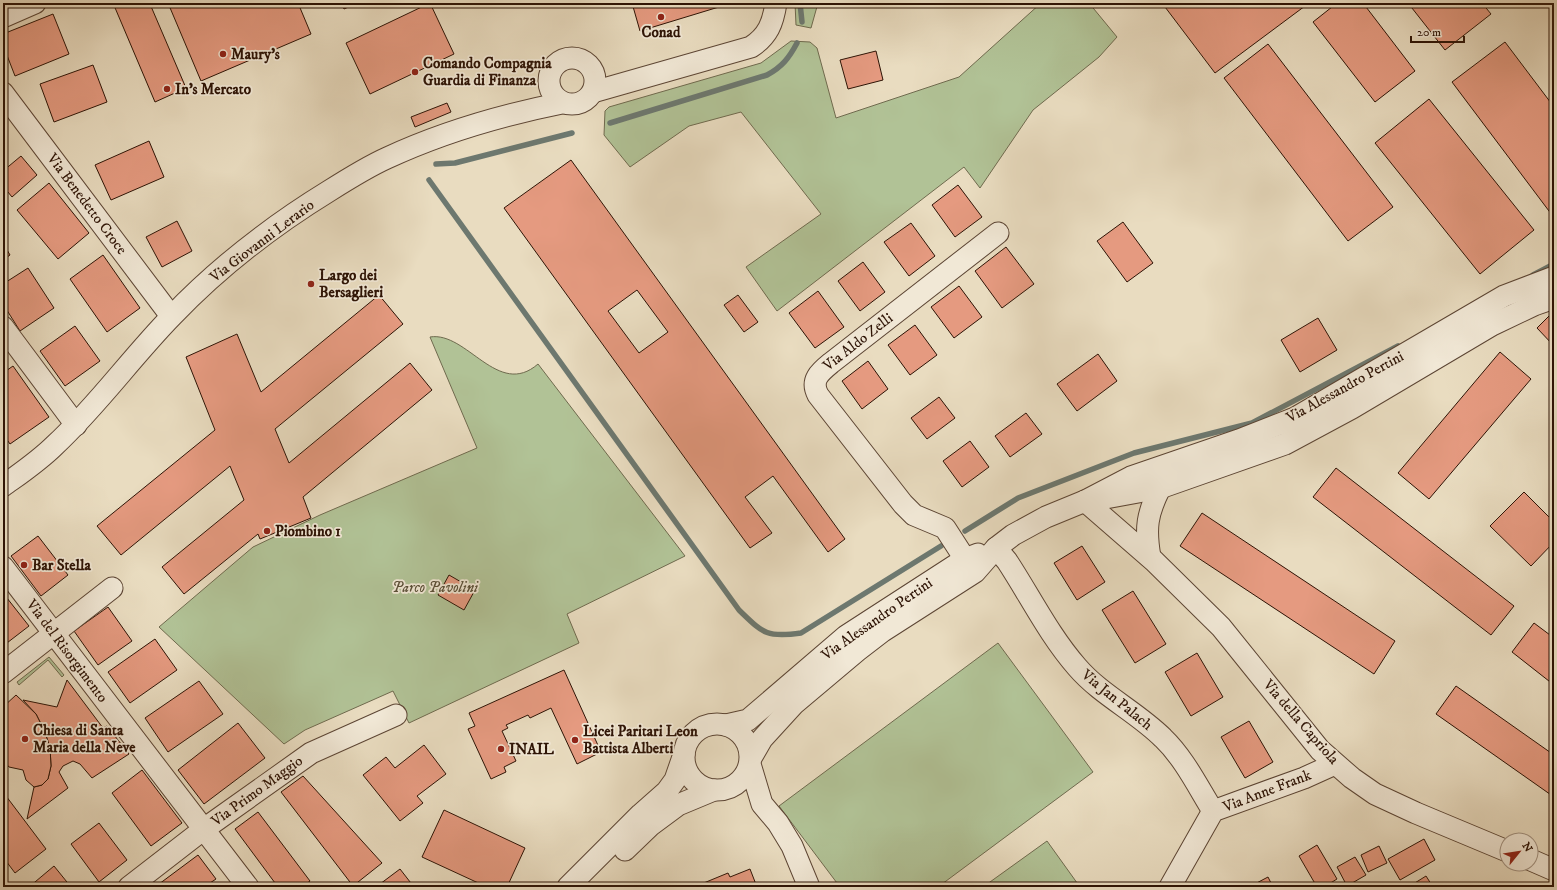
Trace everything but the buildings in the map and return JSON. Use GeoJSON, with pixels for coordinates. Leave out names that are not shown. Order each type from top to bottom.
{"type":"FeatureCollection","features":[{"type":"Feature","properties":{"kind":"street"},"geometry":{"type":"LineString","coordinates":[[3,17],[34,3]]}},
{"type":"Feature","properties":{"kind":"street"},"geometry":{"type":"LineString","coordinates":[[593,92],[751,47],[767,33],[774,18],[776,3]]}},
{"type":"Feature","properties":{"kind":"street"},"geometry":{"type":"LineString","coordinates":[[590,65],[596,78],[593,92],[590,97],[579,104],[573,105],[562,103],[555,97],[550,90],[549,81],[552,68],[562,60],[573,58],[590,65],[643,77]]}},
{"type":"Feature","properties":{"kind":"street","name":"Via Giovanni Lerario"},"geometry":{"type":"LineString","coordinates":[[514,112],[549,81]]}},
{"type":"Feature","properties":{"kind":"street","name":"Via Benedetto Croce"},"geometry":{"type":"LineString","coordinates":[[3,93],[171,316]]}},
{"type":"Feature","properties":{"kind":"street","name":"Via Giovanni Lerario"},"geometry":{"type":"LineString","coordinates":[[3,486],[54,447],[76,425],[171,316],[234,258],[299,210],[352,177],[385,159],[426,142],[514,112],[562,103]]}},
{"type":"Feature","properties":{"kind":"street","name":"Via Aldo Zelli"},"geometry":{"type":"LineString","coordinates":[[965,559],[945,528],[914,515],[902,504],[818,395],[814,385],[819,374],[831,363],[998,233]]}},
{"type":"Feature","properties":{"kind":"street","name":"Via Alessandro Pertini"},"geometry":{"type":"LineString","coordinates":[[726,725],[748,720],[846,636],[965,559],[996,548],[1034,523],[1085,501],[1130,476],[1239,440],[1295,418],[1504,296],[1554,277]]}},
{"type":"Feature","properties":{"kind":"street","name":"Via Alessandro Pertini"},"geometry":{"type":"LineString","coordinates":[[1085,501],[1160,488],[1285,444],[1308,433],[1492,325],[1534,305],[1554,298]]}},
{"type":"Feature","properties":{"kind":"street"},"geometry":{"type":"LineString","coordinates":[[3,327],[76,425]]}},
{"type":"Feature","properties":{"kind":"street"},"geometry":{"type":"LineString","coordinates":[[1150,557],[1147,523],[1150,508],[1160,488]]}},
{"type":"Feature","properties":{"kind":"street","name":"Via della Capriola"},"geometry":{"type":"LineString","coordinates":[[1085,501],[1150,557],[1221,627],[1320,750],[1335,764],[1375,794],[1499,848]]}},
{"type":"Feature","properties":{"kind":"street","name":"Via Alessandro Pertini"},"geometry":{"type":"LineString","coordinates":[[750,761],[762,739],[800,699],[883,631],[975,572],[996,548]]}},
{"type":"Feature","properties":{"kind":"street","name":"Via Jan Palach"},"geometry":{"type":"LineString","coordinates":[[996,548],[1007,561],[1062,647],[1078,668],[1099,687],[1164,739],[1175,752],[1213,811]]}},
{"type":"Feature","properties":{"kind":"street","name":"Via del Risorgimento"},"geometry":{"type":"LineString","coordinates":[[3,567],[248,887]]}},
{"type":"Feature","properties":{"kind":"street"},"geometry":{"type":"LineString","coordinates":[[3,673],[112,588]]}},
{"type":"Feature","properties":{"kind":"street","name":"Via Primo Maggio"},"geometry":{"type":"LineString","coordinates":[[129,887],[204,829],[311,753],[396,715]]}},
{"type":"Feature","properties":{"kind":"street"},"geometry":{"type":"LineString","coordinates":[[568,887],[641,814],[667,791],[675,780],[691,737],[701,728],[713,724],[726,725],[734,729],[746,741],[762,804],[778,823],[792,846],[809,887]]}},
{"type":"Feature","properties":{"kind":"street"},"geometry":{"type":"LineString","coordinates":[[684,754],[685,766],[694,780],[703,787],[722,789],[762,804]]}},
{"type":"Feature","properties":{"kind":"street"},"geometry":{"type":"LineString","coordinates":[[587,887],[638,837],[668,812],[687,800],[722,789],[743,778],[750,761]]}},
{"type":"Feature","properties":{"kind":"street","name":"Via Anne Frank"},"geometry":{"type":"LineString","coordinates":[[1170,887],[1213,811],[1304,778],[1335,764]]}},
{"type":"Feature","properties":{"kind":"street"},"geometry":{"type":"LineString","coordinates":[[1539,863],[1554,870]]}},
{"type":"Feature","properties":{"kind":"green space"},"geometry":{"type":"Polygon","coordinates":[[[795,3],[818,3],[811,28],[796,25],[795,3]]]}},
{"type":"Feature","properties":{"kind":"green space"},"geometry":{"type":"Polygon","coordinates":[[[1041,3],[1089,3],[1117,37],[1099,57],[1033,110],[980,188],[964,167],[777,311],[746,267],[821,214],[741,112],[689,126],[630,167],[604,135],[605,111],[609,107],[761,63],[791,41],[810,42],[817,48],[836,118],[959,77],[1041,3]]]}},
{"type":"Feature","properties":{"kind":"green space","name":"Parco Pavolini"},"geometry":{"type":"Polygon","coordinates":[[[430,337],[444,338],[457,344],[496,369],[509,374],[523,373],[538,364],[685,556],[567,614],[579,643],[409,723],[393,691],[305,730],[284,744],[159,627],[253,547],[320,515],[477,448],[430,337]]]}},
{"type":"Feature","properties":{"kind":"green space"},"geometry":{"type":"Polygon","coordinates":[[[998,643],[1093,772],[938,887],[840,887],[779,806],[998,643]]]}},
{"type":"Feature","properties":{"kind":"green space"},"geometry":{"type":"Polygon","coordinates":[[[49,657],[64,675],[62,677],[48,660],[19,685],[17,682],[49,657]]]}},
{"type":"Feature","properties":{"kind":"green space"},"geometry":{"type":"Polygon","coordinates":[[[1047,841],[1080,887],[983,887],[1047,841]]]}},
{"type":"Feature","properties":{"kind":"waterway"},"geometry":{"type":"LineString","coordinates":[[800,3],[802,22]]}},
{"type":"Feature","properties":{"kind":"waterway"},"geometry":{"type":"LineString","coordinates":[[610,123],[767,75],[785,62],[797,43]]}},
{"type":"Feature","properties":{"kind":"waterway"},"geometry":{"type":"LineString","coordinates":[[436,164],[455,163],[572,133]]}},
{"type":"Feature","properties":{"kind":"waterway"},"geometry":{"type":"LineString","coordinates":[[429,180],[739,610],[760,629],[772,634],[780,635],[801,633],[941,546]]}},
{"type":"Feature","properties":{"kind":"waterway"},"geometry":{"type":"LineString","coordinates":[[1533,275],[1554,264]]}},
{"type":"Feature","properties":{"kind":"waterway"},"geometry":{"type":"LineString","coordinates":[[965,531],[1018,498],[1134,453],[1252,423],[1398,346]]}},
{"type":"Feature","properties":{"kind":"place","name":"Conad"},"geometry":{"type":"Point","coordinates":[661,17]}},
{"type":"Feature","properties":{"kind":"place","name":"Maury's"},"geometry":{"type":"Point","coordinates":[223,54]}},
{"type":"Feature","properties":{"kind":"place","name":"Comando Compagnia Guardia di Finanza"},"geometry":{"type":"Point","coordinates":[415,72]}},
{"type":"Feature","properties":{"kind":"place","name":"In's Mercato"},"geometry":{"type":"Point","coordinates":[167,89]}},
{"type":"Feature","properties":{"kind":"place","name":"Largo dei Bersaglieri"},"geometry":{"type":"Point","coordinates":[311,284]}},
{"type":"Feature","properties":{"kind":"place","name":"Piombino 1"},"geometry":{"type":"Point","coordinates":[267,531]}},
{"type":"Feature","properties":{"kind":"place","name":"Bar Stella"},"geometry":{"type":"Point","coordinates":[24,565]}},
{"type":"Feature","properties":{"kind":"place","name":"Chiesa di Santa Maria della Neve"},"geometry":{"type":"Point","coordinates":[25,739]}},
{"type":"Feature","properties":{"kind":"place","name":"Licei Paritari Leon Battista Alberti"},"geometry":{"type":"Point","coordinates":[575,740]}},
{"type":"Feature","properties":{"kind":"place","name":"INAIL"},"geometry":{"type":"Point","coordinates":[501,749]}}]}
